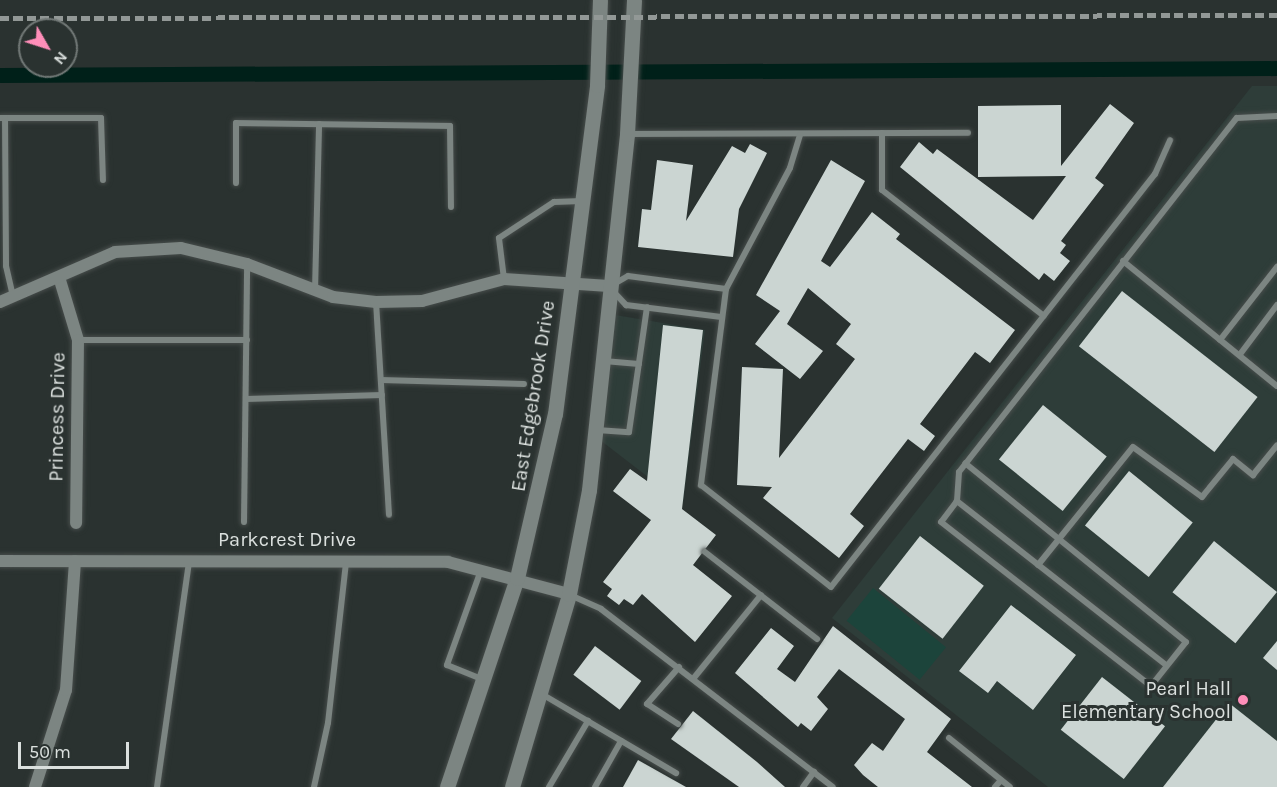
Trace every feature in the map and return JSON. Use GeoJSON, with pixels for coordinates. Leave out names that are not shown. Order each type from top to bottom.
{"type":"FeatureCollection","features":[{"type":"Feature","properties":{"kind":"main road","name":"East Edgebrook Drive"},"geometry":{"type":"LineString","coordinates":[[447,787],[517,578],[555,414],[597,85],[600,0]]}},
{"type":"Feature","properties":{"kind":"main road"},"geometry":{"type":"LineString","coordinates":[[512,787],[569,594],[595,430],[632,82],[634,0]]}},
{"type":"Feature","properties":{"kind":"street"},"geometry":{"type":"LineString","coordinates":[[0,302],[115,252],[181,248],[248,264],[315,291],[376,302],[422,302],[504,279],[609,286]]}},
{"type":"Feature","properties":{"kind":"street","name":"Princess Drive"},"geometry":{"type":"LineString","coordinates":[[59,277],[78,340],[76,524]]}},
{"type":"Feature","properties":{"kind":"street","name":"Parkcrest Drive"},"geometry":{"type":"LineString","coordinates":[[0,561],[347,558],[448,562],[517,578],[569,594]]}},
{"type":"Feature","properties":{"kind":"street"},"geometry":{"type":"LineString","coordinates":[[35,787],[66,690],[75,561]]}},
{"type":"Feature","properties":{"kind":"lane"},"geometry":{"type":"LineString","coordinates":[[966,463],[1186,642],[1151,686],[941,522],[957,501],[959,472],[1123,261],[1237,118],[1277,116]]}},
{"type":"Feature","properties":{"kind":"lane"},"geometry":{"type":"LineString","coordinates":[[14,297],[6,266],[2,118],[101,118],[103,180]]}},
{"type":"Feature","properties":{"kind":"lane"},"geometry":{"type":"LineString","coordinates":[[236,183],[236,123],[450,126],[451,207]]}},
{"type":"Feature","properties":{"kind":"lane"},"geometry":{"type":"LineString","coordinates":[[315,291],[319,124]]}},
{"type":"Feature","properties":{"kind":"lane"},"geometry":{"type":"LineString","coordinates":[[882,133],[882,190],[1044,316]]}},
{"type":"Feature","properties":{"kind":"lane"},"geometry":{"type":"LineString","coordinates":[[627,134],[968,133]]}},
{"type":"Feature","properties":{"kind":"lane"},"geometry":{"type":"LineString","coordinates":[[800,135],[790,168],[726,289],[701,485],[831,587],[1155,174],[1170,140]]}},
{"type":"Feature","properties":{"kind":"lane"},"geometry":{"type":"LineString","coordinates":[[504,279],[499,238],[554,202],[583,201]]}},
{"type":"Feature","properties":{"kind":"lane"},"geometry":{"type":"LineString","coordinates":[[1123,261],[1220,340],[1241,353],[1277,386]]}},
{"type":"Feature","properties":{"kind":"lane"},"geometry":{"type":"LineString","coordinates":[[244,522],[248,264]]}},
{"type":"Feature","properties":{"kind":"lane"},"geometry":{"type":"LineString","coordinates":[[1220,340],[1277,267]]}},
{"type":"Feature","properties":{"kind":"lane"},"geometry":{"type":"LineString","coordinates":[[721,317],[626,305],[609,286],[628,276],[726,289]]}},
{"type":"Feature","properties":{"kind":"lane"},"geometry":{"type":"LineString","coordinates":[[376,302],[389,514]]}},
{"type":"Feature","properties":{"kind":"lane"},"geometry":{"type":"LineString","coordinates":[[1241,353],[1277,305]]}},
{"type":"Feature","properties":{"kind":"lane"},"geometry":{"type":"LineString","coordinates":[[595,430],[629,432],[647,307]]}},
{"type":"Feature","properties":{"kind":"lane"},"geometry":{"type":"LineString","coordinates":[[78,340],[247,340]]}},
{"type":"Feature","properties":{"kind":"lane"},"geometry":{"type":"LineString","coordinates":[[602,360],[639,364]]}},
{"type":"Feature","properties":{"kind":"lane"},"geometry":{"type":"LineString","coordinates":[[381,380],[524,384]]}},
{"type":"Feature","properties":{"kind":"lane"},"geometry":{"type":"LineString","coordinates":[[246,399],[382,395]]}},
{"type":"Feature","properties":{"kind":"lane"},"geometry":{"type":"LineString","coordinates":[[1038,565],[1133,447],[1202,497],[1233,459],[1253,475],[1277,445]]}},
{"type":"Feature","properties":{"kind":"lane"},"geometry":{"type":"LineString","coordinates":[[957,501],[1166,666]]}},
{"type":"Feature","properties":{"kind":"lane"},"geometry":{"type":"LineString","coordinates":[[705,552],[817,639]]}},
{"type":"Feature","properties":{"kind":"lane"},"geometry":{"type":"LineString","coordinates":[[314,787],[328,723],[347,558]]}},
{"type":"Feature","properties":{"kind":"lane"},"geometry":{"type":"LineString","coordinates":[[157,787],[189,559]]}},
{"type":"Feature","properties":{"kind":"lane"},"geometry":{"type":"LineString","coordinates":[[481,570],[447,665],[483,680]]}},
{"type":"Feature","properties":{"kind":"lane"},"geometry":{"type":"LineString","coordinates":[[569,594],[601,609],[833,787]]}},
{"type":"Feature","properties":{"kind":"lane"},"geometry":{"type":"LineString","coordinates":[[693,679],[761,596]]}},
{"type":"Feature","properties":{"kind":"lane"},"geometry":{"type":"LineString","coordinates":[[678,724],[648,704],[679,667]]}},
{"type":"Feature","properties":{"kind":"lane"},"geometry":{"type":"LineString","coordinates":[[540,693],[676,773]]}},
{"type":"Feature","properties":{"kind":"lane"},"geometry":{"type":"LineString","coordinates":[[549,787],[588,721]]}},
{"type":"Feature","properties":{"kind":"lane"},"geometry":{"type":"LineString","coordinates":[[949,738],[1010,787]]}},
{"type":"Feature","properties":{"kind":"lane"},"geometry":{"type":"LineString","coordinates":[[595,787],[621,741]]}},
{"type":"Feature","properties":{"kind":"lane"},"geometry":{"type":"LineString","coordinates":[[803,787],[814,772]]}},
{"type":"Feature","properties":{"kind":"lane"},"geometry":{"type":"LineString","coordinates":[[995,787],[1001,780]]}},
{"type":"Feature","properties":{"kind":"shaded area"},"geometry":{"type":"Polygon","coordinates":[[[1252,86],[1277,86],[1277,787],[1048,787],[832,618],[1252,86]]]}},
{"type":"Feature","properties":{"kind":"shaded area"},"geometry":{"type":"Polygon","coordinates":[[[615,315],[705,330],[683,504],[600,440],[615,315]]]}},
{"type":"Feature","properties":{"kind":"green space"},"geometry":{"type":"Polygon","coordinates":[[[873,588],[946,647],[920,680],[847,621],[873,588]]]}},
{"type":"Feature","properties":{"kind":"building"},"geometry":{"type":"Polygon","coordinates":[[[1110,104],[1134,123],[1095,178],[1104,185],[1061,241],[1066,245],[1060,253],[1070,261],[1054,281],[1044,273],[1039,280],[900,167],[919,142],[933,154],[937,149],[1033,220],[1066,176],[978,177],[978,106],[1061,105],[1061,166],[1110,104]]]}},
{"type":"Feature","properties":{"kind":"building"},"geometry":{"type":"Polygon","coordinates":[[[750,144],[767,153],[739,209],[733,257],[638,247],[642,209],[651,210],[657,160],[693,165],[686,221],[732,146],[745,153],[750,144]]]}},
{"type":"Feature","properties":{"kind":"building"},"geometry":{"type":"Polygon","coordinates":[[[831,160],[865,181],[821,261],[830,267],[872,212],[900,234],[896,239],[1015,330],[990,363],[975,352],[920,424],[935,436],[924,451],[908,439],[850,514],[864,526],[839,558],[763,498],[772,487],[737,485],[742,367],[783,369],[779,458],[855,359],[836,344],[851,324],[808,288],[787,324],[823,351],[800,379],[755,344],[780,311],[756,295],[831,160]]]}},
{"type":"Feature","properties":{"kind":"building"},"geometry":{"type":"Polygon","coordinates":[[[1122,291],[1258,397],[1214,452],[1079,346],[1122,291]]]}},
{"type":"Feature","properties":{"kind":"building"},"geometry":{"type":"Polygon","coordinates":[[[663,325],[703,330],[682,509],[716,535],[693,565],[732,596],[695,642],[642,594],[633,605],[624,599],[619,605],[607,596],[612,589],[603,582],[651,520],[613,491],[630,469],[647,481],[663,325]]]}},
{"type":"Feature","properties":{"kind":"building"},"geometry":{"type":"Polygon","coordinates":[[[1043,405],[1107,457],[1063,511],[999,459],[1043,405]]]}},
{"type":"Feature","properties":{"kind":"building"},"geometry":{"type":"Polygon","coordinates":[[[1129,471],[1193,523],[1149,577],[1085,525],[1129,471]]]}},
{"type":"Feature","properties":{"kind":"building"},"geometry":{"type":"Polygon","coordinates":[[[920,536],[984,586],[943,639],[879,589],[920,536]]]}},
{"type":"Feature","properties":{"kind":"building"},"geometry":{"type":"Polygon","coordinates":[[[1214,541],[1277,592],[1235,643],[1172,592],[1214,541]]]}},
{"type":"Feature","properties":{"kind":"building"},"geometry":{"type":"Polygon","coordinates":[[[1011,605],[1076,655],[1033,710],[997,681],[988,693],[959,671],[1011,605]]]}},
{"type":"Feature","properties":{"kind":"building"},"geometry":{"type":"Polygon","coordinates":[[[833,626],[951,719],[927,752],[972,787],[878,787],[863,775],[854,765],[872,743],[883,751],[905,719],[839,669],[817,697],[828,709],[811,731],[801,723],[798,727],[735,673],[771,628],[794,646],[777,669],[795,682],[833,626]]]}},
{"type":"Feature","properties":{"kind":"building"},"geometry":{"type":"Polygon","coordinates":[[[1277,641],[1277,670],[1263,658],[1277,641]]]}},
{"type":"Feature","properties":{"kind":"building"},"geometry":{"type":"Polygon","coordinates":[[[595,646],[641,681],[620,710],[573,675],[595,646]]]}},
{"type":"Feature","properties":{"kind":"building"},"geometry":{"type":"Polygon","coordinates":[[[1102,677],[1165,726],[1124,779],[1061,730],[1102,677]]]}},
{"type":"Feature","properties":{"kind":"building"},"geometry":{"type":"Polygon","coordinates":[[[1229,703],[1277,741],[1277,787],[1163,787],[1229,703]]]}},
{"type":"Feature","properties":{"kind":"building"},"geometry":{"type":"Polygon","coordinates":[[[693,711],[785,787],[739,787],[671,739],[693,711]]]}},
{"type":"Feature","properties":{"kind":"building"},"geometry":{"type":"Polygon","coordinates":[[[638,760],[686,787],[623,787],[638,760]]]}},
{"type":"Feature","properties":{"kind":"waterway"},"geometry":{"type":"LineString","coordinates":[[0,75],[1277,68]]}},
{"type":"Feature","properties":{"kind":"railway"},"geometry":{"type":"LineString","coordinates":[[0,18],[1277,15]]}},
{"type":"Feature","properties":{"kind":"place","name":"Pearl Hall Elementary School"},"geometry":{"type":"Point","coordinates":[1243,700]}}]}
